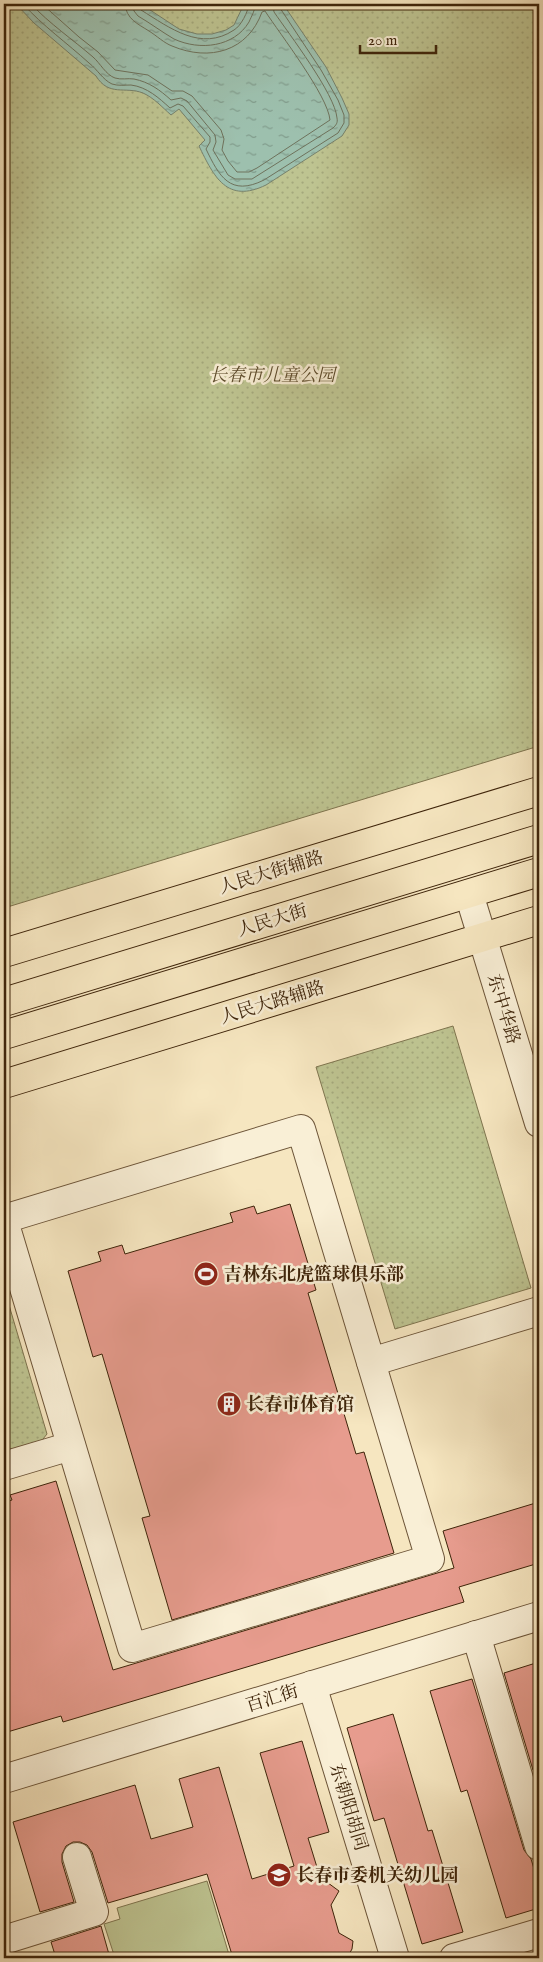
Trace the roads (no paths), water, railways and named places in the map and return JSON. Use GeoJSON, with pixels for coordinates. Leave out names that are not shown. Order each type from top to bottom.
{"type":"FeatureCollection","features":[{"type":"Feature","properties":{"kind":"main road","name":"人民大街辅路"},"geometry":{"type":"LineString","coordinates":[[4,953],[539,791]]}},
{"type":"Feature","properties":{"kind":"main road","name":"人民大街"},"geometry":{"type":"LineString","coordinates":[[4,1002],[539,839]]}},
{"type":"Feature","properties":{"kind":"main road","name":"人民大街"},"geometry":{"type":"LineString","coordinates":[[4,1035],[539,872]]}},
{"type":"Feature","properties":{"kind":"main road","name":"人民大路辅路"},"geometry":{"type":"LineString","coordinates":[[4,1084],[539,920]]}},
{"type":"Feature","properties":{"kind":"street","name":"东中华路"},"geometry":{"type":"LineString","coordinates":[[470,894],[539,1124]]}},
{"type":"Feature","properties":{"kind":"street"},"geometry":{"type":"LineString","coordinates":[[302,1129],[430,1559],[132,1648],[4,1220],[302,1129]]}},
{"type":"Feature","properties":{"kind":"street"},"geometry":{"type":"LineString","coordinates":[[371,1362],[539,1312]]}},
{"type":"Feature","properties":{"kind":"street"},"geometry":{"type":"LineString","coordinates":[[4,1466],[71,1446]]}},
{"type":"Feature","properties":{"kind":"street","name":"百汇街"},"geometry":{"type":"LineString","coordinates":[[4,1779],[539,1616]]}},
{"type":"Feature","properties":{"kind":"street"},"geometry":{"type":"LineString","coordinates":[[476,1635],[539,1846]]}},
{"type":"Feature","properties":{"kind":"street","name":"东朝阳胡同"},"geometry":{"type":"LineString","coordinates":[[312,1685],[395,1958]]}},
{"type":"Feature","properties":{"kind":"street"},"geometry":{"type":"LineString","coordinates":[[4,1940],[94,1912],[77,1857]]}},
{"type":"Feature","properties":{"kind":"street"},"geometry":{"type":"LineString","coordinates":[[454,1958],[539,1933]]}},
{"type":"Feature","properties":{"kind":"water"},"geometry":{"type":"Polygon","coordinates":[[[16,4],[141,4],[179,29],[197,34],[212,34],[226,30],[234,25],[244,4],[283,4],[326,67],[349,114],[349,125],[342,136],[266,185],[253,190],[241,191],[232,189],[223,184],[210,168],[199,146],[205,140],[179,109],[171,115],[143,93],[106,87],[96,76],[34,23],[16,4]]]}},
{"type":"Feature","properties":{"kind":"place","name":"吉林东北虎篮球俱乐部"},"geometry":{"type":"Point","coordinates":[206,1274]}},
{"type":"Feature","properties":{"kind":"place","name":"长春市体育馆"},"geometry":{"type":"Point","coordinates":[229,1404]}},
{"type":"Feature","properties":{"kind":"place","name":"长春市委机关幼儿园"},"geometry":{"type":"Point","coordinates":[279,1875]}},
{"type":"Feature","properties":{"kind":"park label","name":"长春市儿童公园"},"geometry":{"type":"Point","coordinates":[272,375]}}]}
